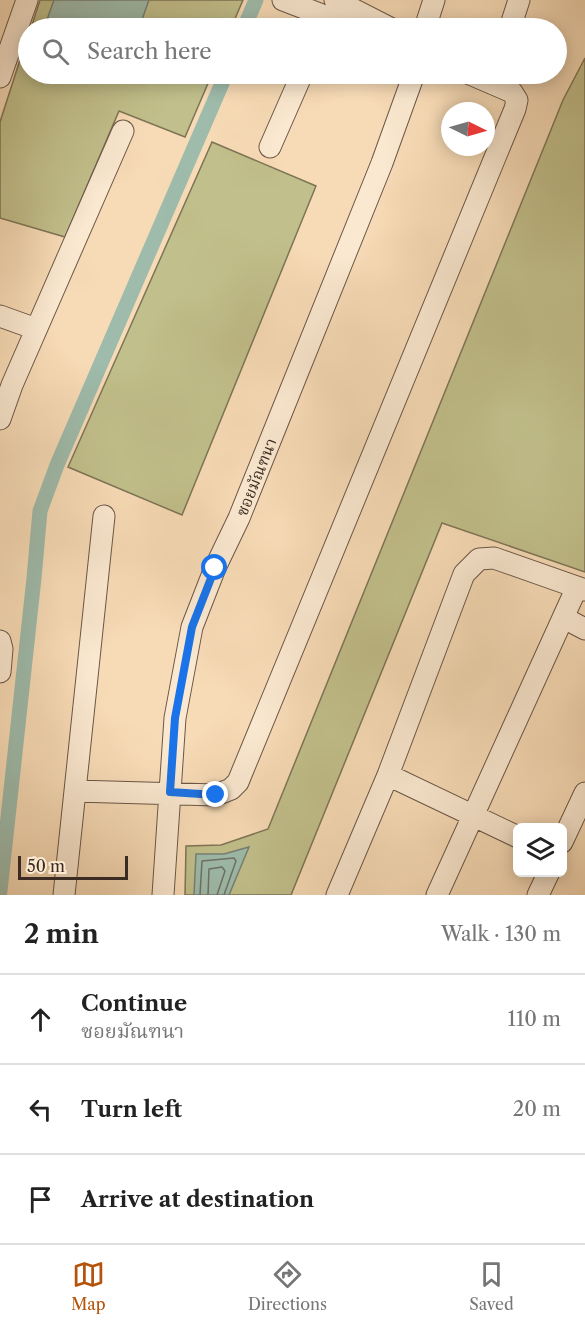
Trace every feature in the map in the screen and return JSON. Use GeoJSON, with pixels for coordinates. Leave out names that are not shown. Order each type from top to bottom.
{"type":"FeatureCollection","features":[{"type":"Feature","properties":{"kind":"street"},"geometry":{"type":"LineString","coordinates":[[21,18],[27,0]]}},
{"type":"Feature","properties":{"kind":"street"},"geometry":{"type":"LineString","coordinates":[[428,18],[434,0]]}},
{"type":"Feature","properties":{"kind":"street"},"geometry":{"type":"LineString","coordinates":[[513,18],[519,0]]}},
{"type":"Feature","properties":{"kind":"street"},"geometry":{"type":"LineString","coordinates":[[285,1],[355,18]]}},
{"type":"Feature","properties":{"kind":"street"},"geometry":{"type":"LineString","coordinates":[[0,78],[18,26]]}},
{"type":"Feature","properties":{"kind":"street"},"geometry":{"type":"LineString","coordinates":[[270,147],[298,84]]}},
{"type":"Feature","properties":{"kind":"street","name":"ซอยมัณฑนา"},"geometry":{"type":"LineString","coordinates":[[163,895],[175,718],[192,627],[215,568],[239,519],[378,174],[410,84]]}},
{"type":"Feature","properties":{"kind":"street"},"geometry":{"type":"LineString","coordinates":[[75,790],[216,795],[231,789],[238,782],[515,109],[517,100],[512,92],[502,84]]}},
{"type":"Feature","properties":{"kind":"street"},"geometry":{"type":"LineString","coordinates":[[0,419],[12,385],[123,131]]}},
{"type":"Feature","properties":{"kind":"street"},"geometry":{"type":"LineString","coordinates":[[0,316],[36,329]]}},
{"type":"Feature","properties":{"kind":"street"},"geometry":{"type":"LineString","coordinates":[[64,895],[104,516]]}},
{"type":"Feature","properties":{"kind":"street"},"geometry":{"type":"LineString","coordinates":[[337,895],[388,776],[464,574],[479,559],[494,558],[581,589],[564,618],[437,895]]}},
{"type":"Feature","properties":{"kind":"street"},"geometry":{"type":"LineString","coordinates":[[564,618],[585,629]]}},
{"type":"Feature","properties":{"kind":"street"},"geometry":{"type":"LineString","coordinates":[[0,641],[2,649],[0,672]]}},
{"type":"Feature","properties":{"kind":"street"},"geometry":{"type":"LineString","coordinates":[[388,776],[513,834]]}},
{"type":"Feature","properties":{"kind":"street"},"geometry":{"type":"LineString","coordinates":[[567,831],[585,793]]}},
{"type":"Feature","properties":{"kind":"street"},"geometry":{"type":"LineString","coordinates":[[538,895],[547,877]]}},
{"type":"Feature","properties":{"kind":"shaded area"},"geometry":{"type":"Polygon","coordinates":[[[40,0],[243,0],[235,18],[34,18],[40,0]]]}},
{"type":"Feature","properties":{"kind":"shaded area"},"geometry":{"type":"Polygon","coordinates":[[[585,58],[585,572],[442,523],[291,895],[185,895],[186,846],[221,845],[268,829],[563,100],[585,58]]]}},
{"type":"Feature","properties":{"kind":"shaded area"},"geometry":{"type":"Polygon","coordinates":[[[18,66],[18,84],[208,84],[185,137],[119,111],[65,237],[0,218],[0,122],[18,66]]]}},
{"type":"Feature","properties":{"kind":"shaded area"},"geometry":{"type":"Polygon","coordinates":[[[212,142],[316,186],[182,515],[68,467],[212,142]]]}},
{"type":"Feature","properties":{"kind":"water"},"geometry":{"type":"Polygon","coordinates":[[[54,0],[149,0],[143,18],[48,18],[54,0]]]}},
{"type":"Feature","properties":{"kind":"water"},"geometry":{"type":"Polygon","coordinates":[[[249,847],[229,895],[194,895],[196,854],[224,854],[249,847]]]}},
{"type":"Feature","properties":{"kind":"waterway"},"geometry":{"type":"LineString","coordinates":[[248,18],[256,0]]}},
{"type":"Feature","properties":{"kind":"waterway"},"geometry":{"type":"LineString","coordinates":[[0,891],[40,511],[57,465],[222,84]]}},
{"type":"Feature","properties":{"kind":"route"},"geometry":{"type":"LineString","coordinates":[[215,568],[192,627],[175,718],[170,792],[216,795]]}}]}
